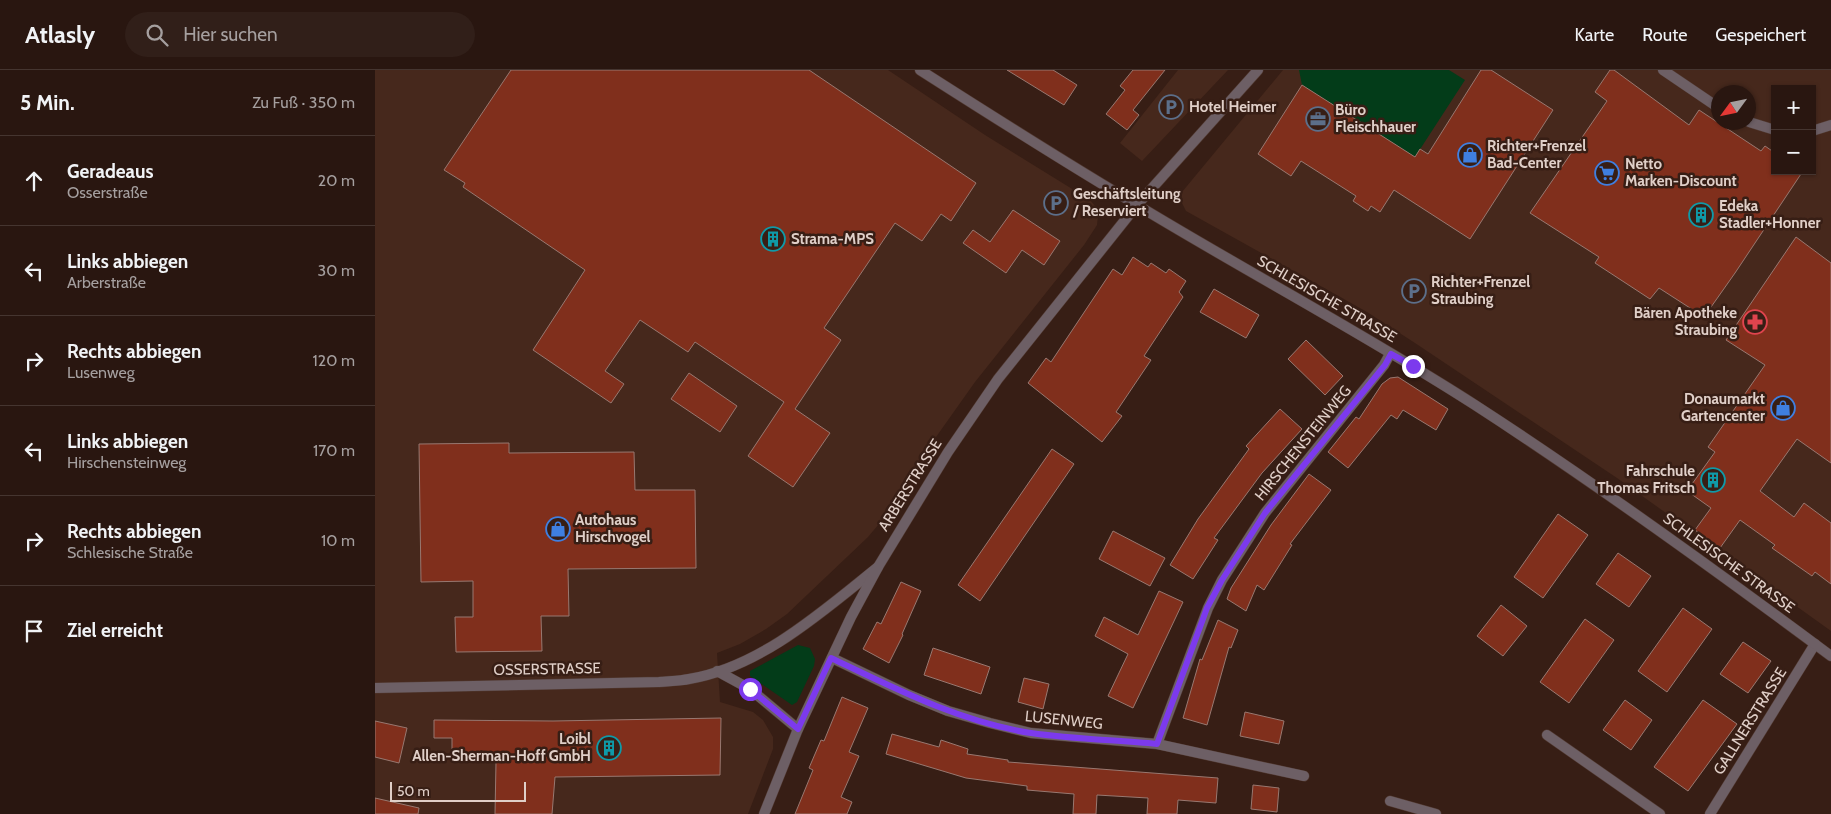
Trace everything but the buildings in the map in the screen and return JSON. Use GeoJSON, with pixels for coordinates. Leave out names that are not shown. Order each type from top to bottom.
{"type":"FeatureCollection","features":[{"type":"Feature","properties":{"kind":"street","name":"SCHLESISCHE STRASSE"},"geometry":{"type":"LineString","coordinates":[[920,70],[1137,205],[1475,405],[1563,464],[1725,578],[1831,656]]}},
{"type":"Feature","properties":{"kind":"street","name":"ARBERSTRASSE"},"geometry":{"type":"LineString","coordinates":[[764,814],[798,729],[877,567],[948,452],[998,379],[1137,205],[1258,70]]}},
{"type":"Feature","properties":{"kind":"street"},"geometry":{"type":"LineString","coordinates":[[1663,70],[1711,103]]}},
{"type":"Feature","properties":{"kind":"street"},"geometry":{"type":"LineString","coordinates":[[1756,124],[1771,129]]}},
{"type":"Feature","properties":{"kind":"street"},"geometry":{"type":"LineString","coordinates":[[1816,130],[1831,126]]}},
{"type":"Feature","properties":{"kind":"street","name":"HIRSCHENSTEINWEG"},"geometry":{"type":"LineString","coordinates":[[1157,744],[1207,608],[1222,580],[1265,513],[1385,365],[1391,354]]}},
{"type":"Feature","properties":{"kind":"street","name":"OSSERSTRASSE"},"geometry":{"type":"LineString","coordinates":[[375,688],[659,682],[690,679],[717,671],[770,647],[809,623],[877,567]]}},
{"type":"Feature","properties":{"kind":"street","name":"GALLNERSTRASSE"},"geometry":{"type":"LineString","coordinates":[[1710,814],[1815,644]]}},
{"type":"Feature","properties":{"kind":"street","name":"LUSENWEG"},"geometry":{"type":"LineString","coordinates":[[831,658],[909,695],[948,711],[989,723],[1031,733],[1157,744],[1304,776]]}},
{"type":"Feature","properties":{"kind":"street"},"geometry":{"type":"LineString","coordinates":[[717,671],[750,689],[798,729]]}},
{"type":"Feature","properties":{"kind":"street"},"geometry":{"type":"LineString","coordinates":[[1547,735],[1660,814]]}},
{"type":"Feature","properties":{"kind":"street"},"geometry":{"type":"LineString","coordinates":[[1390,801],[1436,814]]}},
{"type":"Feature","properties":{"kind":"shaded area"},"geometry":{"type":"Polygon","coordinates":[[[375,70],[888,70],[985,135],[1090,200],[1095,206],[1098,215],[1097,225],[1084,245],[975,382],[924,454],[884,518],[868,537],[787,614],[740,644],[717,653],[720,702],[753,712],[763,720],[773,737],[773,749],[748,814],[375,814],[375,70]]]}},
{"type":"Feature","properties":{"kind":"shaded area","name":"Hotel Heimer"},"geometry":{"type":"Polygon","coordinates":[[[1178,70],[1228,70],[1142,161],[1120,143],[1178,70]]]}},
{"type":"Feature","properties":{"kind":"shaded area"},"geometry":{"type":"Polygon","coordinates":[[[1283,70],[1831,70],[1831,631],[1617,478],[1415,343],[1367,312],[1186,211],[1181,201],[1182,192],[1283,70]]]}},
{"type":"Feature","properties":{"kind":"green space"},"geometry":{"type":"Polygon","coordinates":[[[1299,70],[1449,70],[1465,80],[1415,157],[1302,85],[1299,70]]]}},
{"type":"Feature","properties":{"kind":"green space"},"geometry":{"type":"Polygon","coordinates":[[[798,645],[810,648],[815,659],[814,666],[797,702],[792,705],[750,676],[750,671],[798,645]]]}},
{"type":"Feature","properties":{"kind":"place","name":"Hotel Heimer"},"geometry":{"type":"Point","coordinates":[1171,107]}},
{"type":"Feature","properties":{"kind":"place","name":"Büro Fleischhauer"},"geometry":{"type":"Point","coordinates":[1318,119]}},
{"type":"Feature","properties":{"kind":"place","name":"Richter+Frenzel Bad-Center"},"geometry":{"type":"Point","coordinates":[1470,155]}},
{"type":"Feature","properties":{"kind":"place","name":"Netto Marken-Discount"},"geometry":{"type":"Point","coordinates":[1607,173]}},
{"type":"Feature","properties":{"kind":"place","name":"Geschäftsleitung / Reserviert"},"geometry":{"type":"Point","coordinates":[1056,203]}},
{"type":"Feature","properties":{"kind":"place","name":"Edeka Stadler+Honner"},"geometry":{"type":"Point","coordinates":[1701,215]}},
{"type":"Feature","properties":{"kind":"place","name":"Strama-MPS"},"geometry":{"type":"Point","coordinates":[773,239]}},
{"type":"Feature","properties":{"kind":"place","name":"Richter+Frenzel Straubing"},"geometry":{"type":"Point","coordinates":[1414,291]}},
{"type":"Feature","properties":{"kind":"place","name":"Bären Apotheke Straubing"},"geometry":{"type":"Point","coordinates":[1755,322]}},
{"type":"Feature","properties":{"kind":"place","name":"Donaumarkt Gartencenter"},"geometry":{"type":"Point","coordinates":[1783,408]}},
{"type":"Feature","properties":{"kind":"place","name":"Fahrschule Thomas Fritsch"},"geometry":{"type":"Point","coordinates":[1713,480]}},
{"type":"Feature","properties":{"kind":"place","name":"Autohaus Hirschvogel"},"geometry":{"type":"Point","coordinates":[558,529]}},
{"type":"Feature","properties":{"kind":"place","name":"Loibl Allen-Sherman-Hoff GmbH"},"geometry":{"type":"Point","coordinates":[609,748]}},
{"type":"Feature","properties":{"kind":"route"},"geometry":{"type":"LineString","coordinates":[[750,689],[798,729],[831,658],[909,695],[948,711],[989,723],[1031,733],[1157,744],[1207,608],[1222,580],[1265,513],[1385,365],[1391,354],[1413,366]]}}]}
